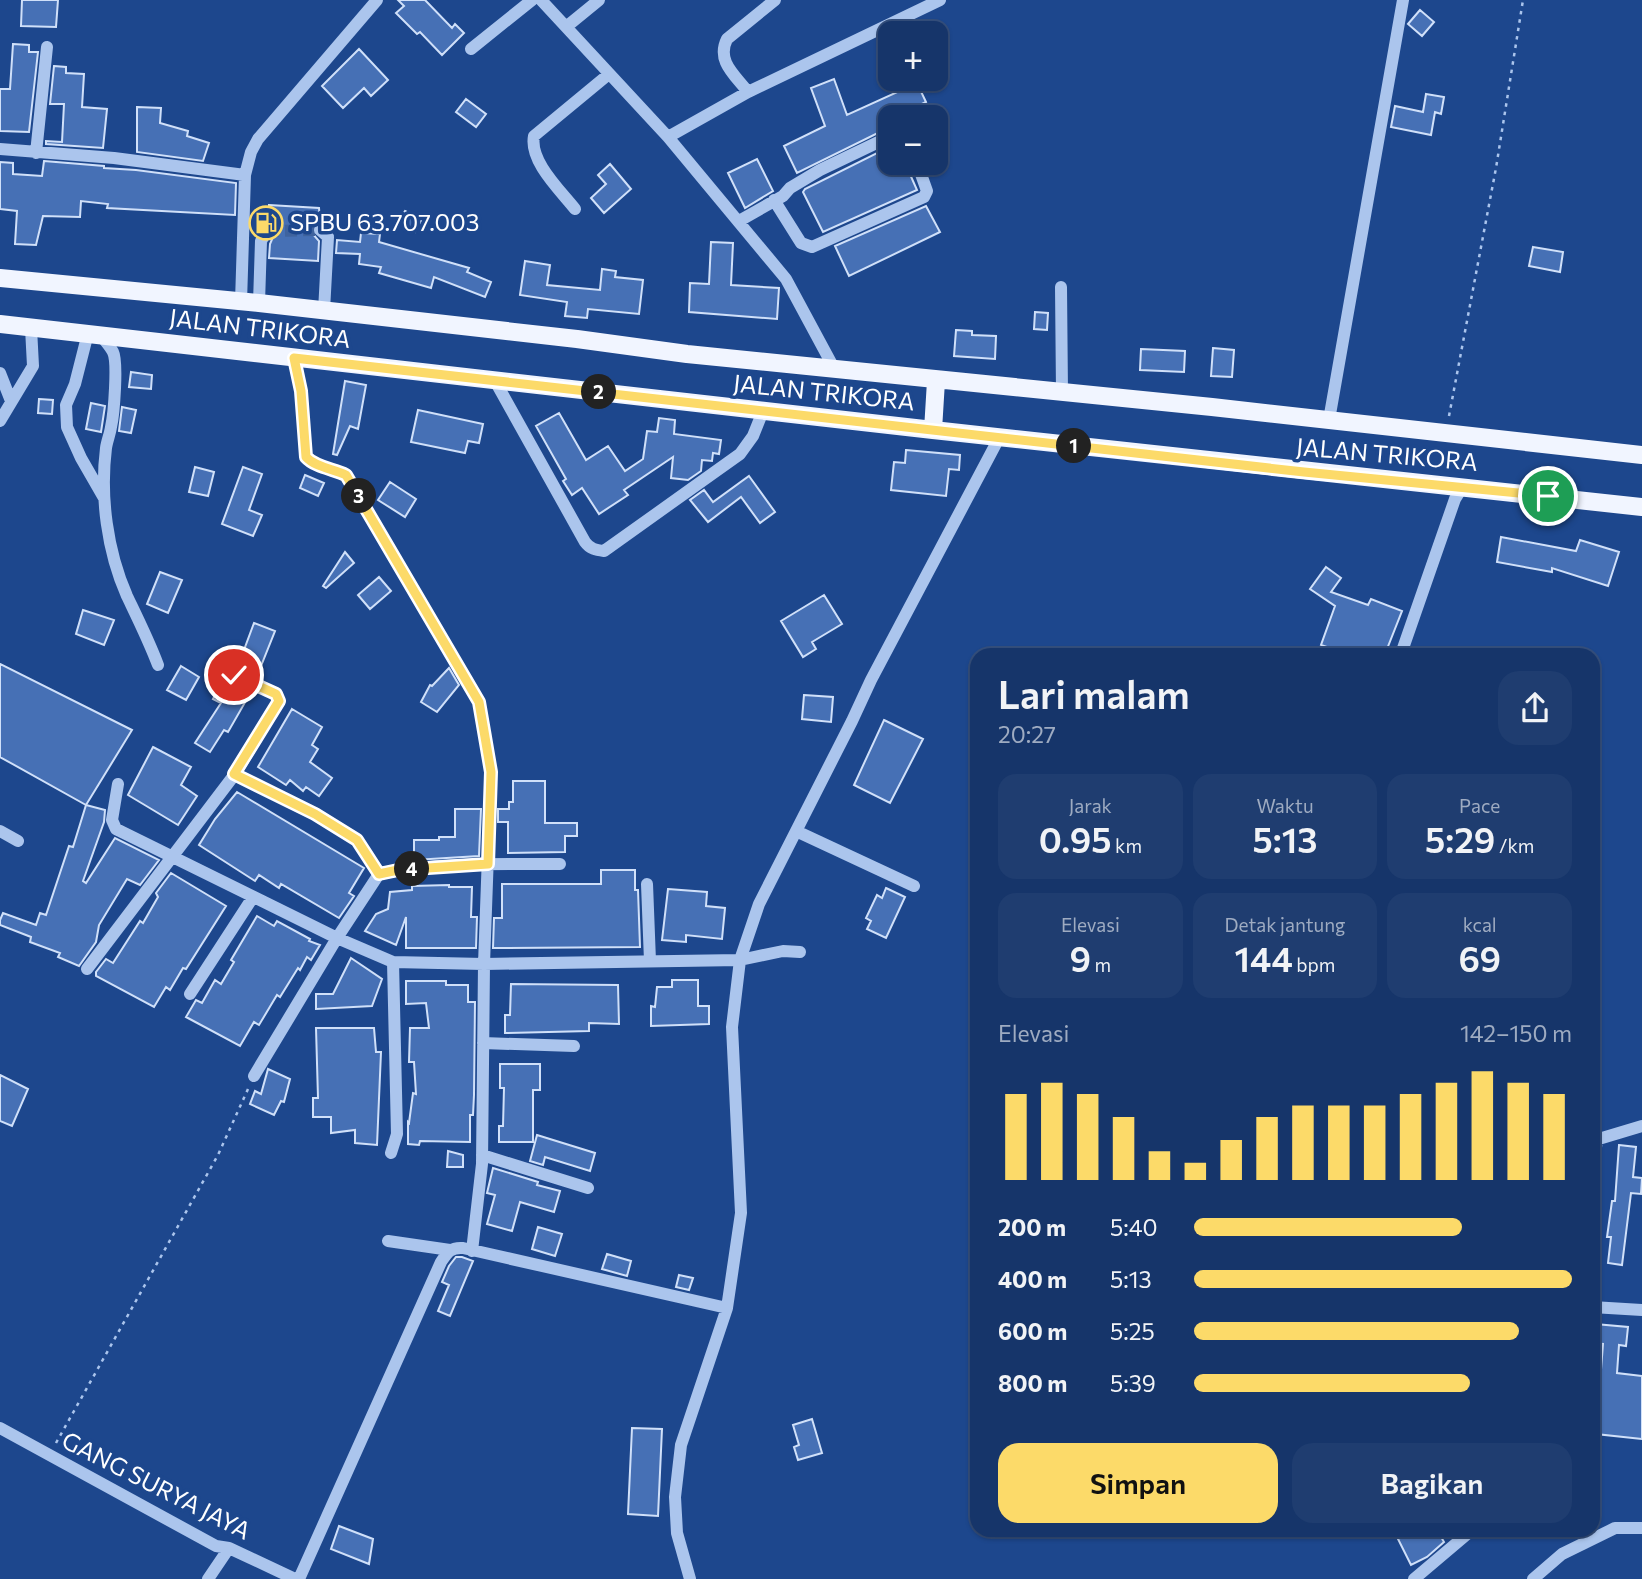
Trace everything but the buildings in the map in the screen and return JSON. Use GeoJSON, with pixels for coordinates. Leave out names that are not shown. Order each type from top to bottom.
{"type":"FeatureCollection","features":[{"type":"Feature","properties":{"kind":"main road","name":"JALAN TRIKORA"},"geometry":{"type":"LineString","coordinates":[[0,278],[1642,455]]}},
{"type":"Feature","properties":{"kind":"main road","name":"JALAN TRIKORA"},"geometry":{"type":"LineString","coordinates":[[0,324],[1304,472],[1463,486],[1642,507]]}},
{"type":"Feature","properties":{"kind":"main road"},"geometry":{"type":"LineString","coordinates":[[933,430],[936,381]]}},
{"type":"Feature","properties":{"kind":"street"},"geometry":{"type":"LineString","coordinates":[[250,303],[245,175],[251,152],[258,139],[377,0]]}},
{"type":"Feature","properties":{"kind":"street"},"geometry":{"type":"LineString","coordinates":[[471,50],[532,0]]}},
{"type":"Feature","properties":{"kind":"street"},"geometry":{"type":"LineString","coordinates":[[541,0],[668,137],[786,279],[835,370]]}},
{"type":"Feature","properties":{"kind":"street"},"geometry":{"type":"LineString","coordinates":[[566,27],[599,0]]}},
{"type":"Feature","properties":{"kind":"street"},"geometry":{"type":"LineString","coordinates":[[748,92],[723,60],[723,47],[727,39],[775,0]]}},
{"type":"Feature","properties":{"kind":"street"},"geometry":{"type":"LineString","coordinates":[[668,137],[748,92],[940,0]]}},
{"type":"Feature","properties":{"kind":"street"},"geometry":{"type":"LineString","coordinates":[[1329,421],[1403,0]]}},
{"type":"Feature","properties":{"kind":"street"},"geometry":{"type":"LineString","coordinates":[[36,153],[47,47]]}},
{"type":"Feature","properties":{"kind":"street"},"geometry":{"type":"LineString","coordinates":[[575,209],[536,158],[532,146],[534,136],[609,74]]}},
{"type":"Feature","properties":{"kind":"street"},"geometry":{"type":"LineString","coordinates":[[739,221],[820,170],[878,142]]}},
{"type":"Feature","properties":{"kind":"street"},"geometry":{"type":"LineString","coordinates":[[0,149],[114,158],[245,175]]}},
{"type":"Feature","properties":{"kind":"street"},"geometry":{"type":"LineString","coordinates":[[774,200],[801,243],[812,247],[924,197],[927,191],[921,175]]}},
{"type":"Feature","properties":{"kind":"street"},"geometry":{"type":"LineString","coordinates":[[320,230],[328,237],[324,311]]}},
{"type":"Feature","properties":{"kind":"street"},"geometry":{"type":"LineString","coordinates":[[250,303],[261,241],[267,231]]}},
{"type":"Feature","properties":{"kind":"street"},"geometry":{"type":"LineString","coordinates":[[1061,287],[1062,393]]}},
{"type":"Feature","properties":{"kind":"street"},"geometry":{"type":"LineString","coordinates":[[0,421],[33,366],[31,328]]}},
{"type":"Feature","properties":{"kind":"street"},"geometry":{"type":"LineString","coordinates":[[106,502],[81,458],[67,426],[66,405],[94,333],[113,352],[115,362],[111,427],[106,446],[106,502],[110,548],[126,594],[158,665]]}},
{"type":"Feature","properties":{"kind":"street"},"geometry":{"type":"LineString","coordinates":[[294,358],[301,391],[306,457],[312,464],[326,466],[346,475],[479,702],[491,772],[484,964],[482,1155],[472,1251]]}},
{"type":"Feature","properties":{"kind":"street"},"geometry":{"type":"LineString","coordinates":[[0,373],[11,401]]}},
{"type":"Feature","properties":{"kind":"street"},"geometry":{"type":"LineString","coordinates":[[494,379],[588,547],[604,551],[740,454],[749,444],[763,411]]}},
{"type":"Feature","properties":{"kind":"street"},"geometry":{"type":"LineString","coordinates":[[690,1579],[677,1533],[675,1497],[681,1445],[727,1308],[741,1213],[732,1027],[740,960],[759,904],[871,680],[999,438]]}},
{"type":"Feature","properties":{"kind":"street"},"geometry":{"type":"LineString","coordinates":[[1403,648],[1455,499],[1463,486]]}},
{"type":"Feature","properties":{"kind":"street"},"geometry":{"type":"LineString","coordinates":[[87,969],[234,774],[279,701],[276,694],[234,675]]}},
{"type":"Feature","properties":{"kind":"street"},"geometry":{"type":"LineString","coordinates":[[234,774],[315,814],[357,840],[379,874]]}},
{"type":"Feature","properties":{"kind":"street"},"geometry":{"type":"LineString","coordinates":[[118,784],[112,820],[116,830],[337,939],[393,962],[484,964],[740,960],[783,951],[800,953]]}},
{"type":"Feature","properties":{"kind":"street"},"geometry":{"type":"LineString","coordinates":[[0,831],[18,841]]}},
{"type":"Feature","properties":{"kind":"street"},"geometry":{"type":"LineString","coordinates":[[796,831],[914,886]]}},
{"type":"Feature","properties":{"kind":"street"},"geometry":{"type":"LineString","coordinates":[[254,1076],[379,874],[398,870],[488,864],[560,863]]}},
{"type":"Feature","properties":{"kind":"street"},"geometry":{"type":"LineString","coordinates":[[647,884],[650,961]]}},
{"type":"Feature","properties":{"kind":"street"},"geometry":{"type":"LineString","coordinates":[[190,994],[253,897]]}},
{"type":"Feature","properties":{"kind":"street"},"geometry":{"type":"LineString","coordinates":[[391,1153],[397,1134],[393,962]]}},
{"type":"Feature","properties":{"kind":"street"},"geometry":{"type":"LineString","coordinates":[[483,1043],[575,1046]]}},
{"type":"Feature","properties":{"kind":"street"},"geometry":{"type":"LineString","coordinates":[[1600,1139],[1642,1126]]}},
{"type":"Feature","properties":{"kind":"street"},"geometry":{"type":"LineString","coordinates":[[482,1155],[588,1188]]}},
{"type":"Feature","properties":{"kind":"street"},"geometry":{"type":"LineString","coordinates":[[388,1241],[450,1250]]}},
{"type":"Feature","properties":{"kind":"street"},"geometry":{"type":"LineString","coordinates":[[297,1579],[441,1262],[450,1250],[455,1247],[727,1308]]}},
{"type":"Feature","properties":{"kind":"street"},"geometry":{"type":"LineString","coordinates":[[1600,1307],[1642,1310]]}},
{"type":"Feature","properties":{"kind":"street","name":"GANG SURYA JAYA"},"geometry":{"type":"LineString","coordinates":[[0,1429],[216,1546],[229,1548],[297,1579]]}},
{"type":"Feature","properties":{"kind":"street"},"geometry":{"type":"LineString","coordinates":[[1600,1535],[1615,1528],[1642,1528]]}},
{"type":"Feature","properties":{"kind":"street"},"geometry":{"type":"LineString","coordinates":[[1414,1579],[1464,1537]]}},
{"type":"Feature","properties":{"kind":"street"},"geometry":{"type":"LineString","coordinates":[[1533,1579],[1562,1554],[1597,1537]]}},
{"type":"Feature","properties":{"kind":"street"},"geometry":{"type":"LineString","coordinates":[[208,1579],[229,1548]]}},
{"type":"Feature","properties":{"kind":"path"},"geometry":{"type":"LineString","coordinates":[[1446,433],[1496,169],[1523,0]]}},
{"type":"Feature","properties":{"kind":"path"},"geometry":{"type":"LineString","coordinates":[[49,1455],[218,1155],[254,1076]]}},
{"type":"Feature","properties":{"kind":"tunnel"},"geometry":{"type":"LineString","coordinates":[[267,231],[320,230]]}},
{"type":"Feature","properties":{"kind":"place","name":"SPBU 63.707.003"},"geometry":{"type":"Point","coordinates":[266,223]}},
{"type":"Feature","properties":{"kind":"route"},"geometry":{"type":"LineString","coordinates":[[234,675],[276,694],[279,701],[234,774],[337,826],[357,840],[379,874],[398,870],[488,864],[491,772],[479,702],[346,475],[326,466],[312,464],[306,457],[303,447],[301,391],[294,358],[1304,472],[1548,496]]}}]}
